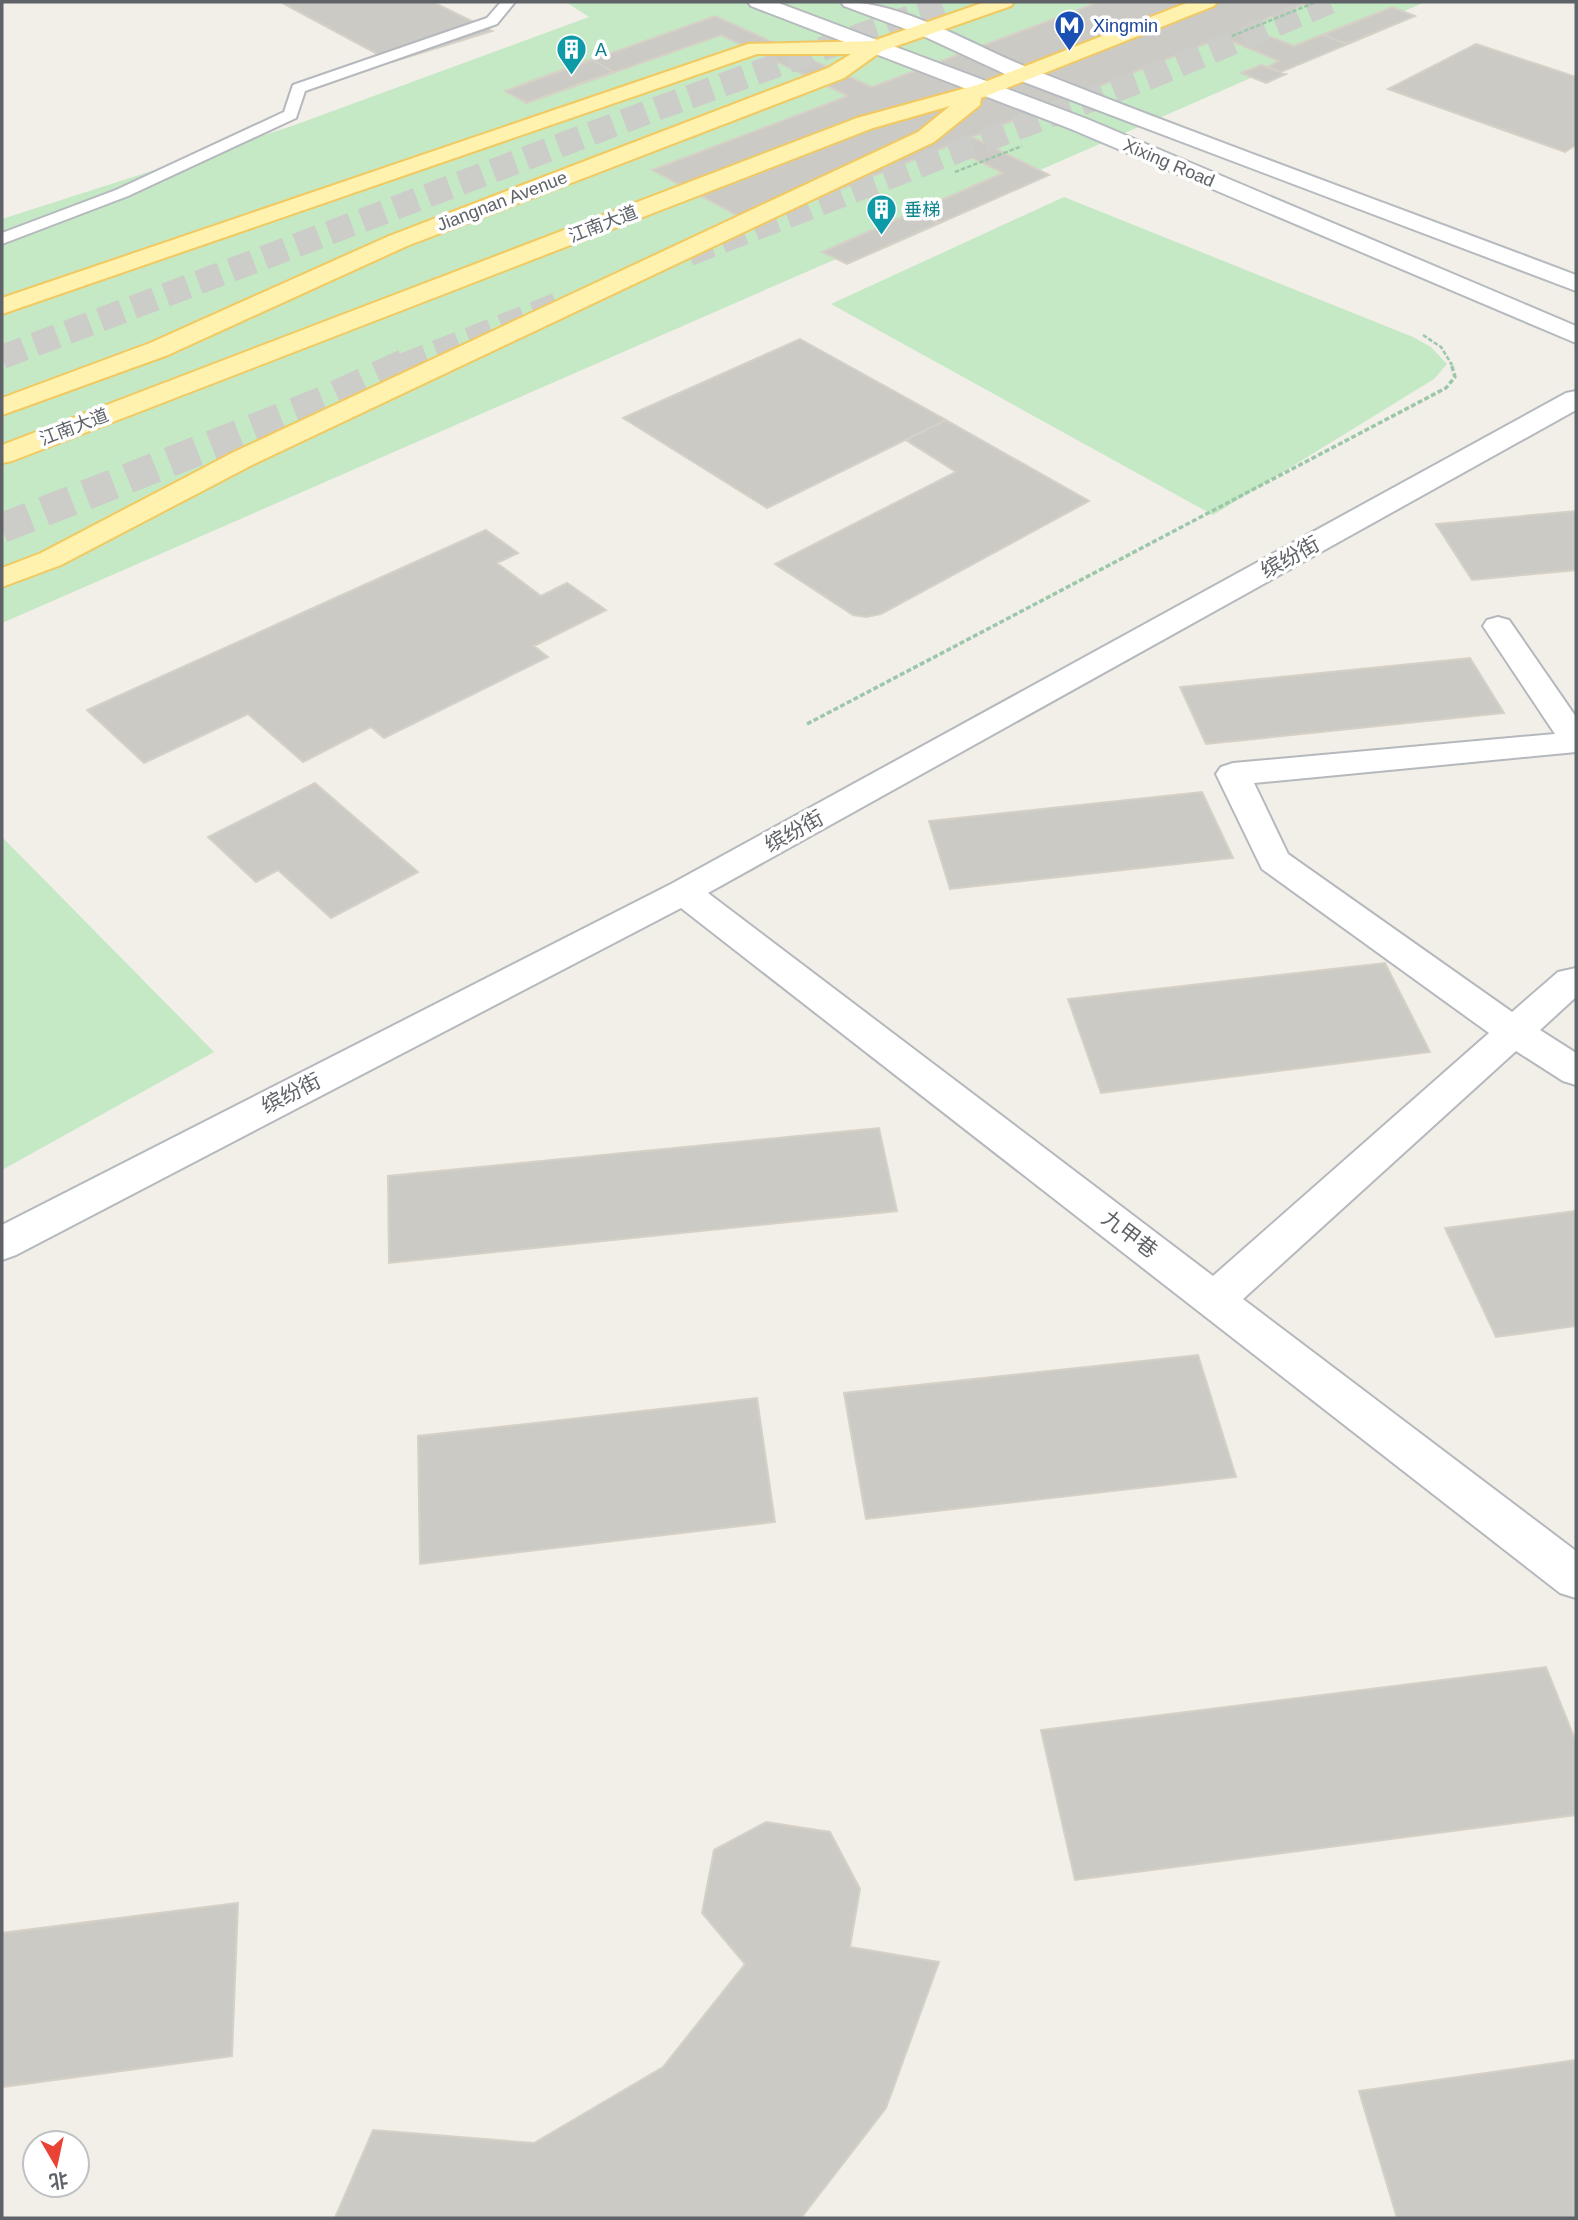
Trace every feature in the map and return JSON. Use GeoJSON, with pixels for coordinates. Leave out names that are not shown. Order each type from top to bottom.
{"type":"FeatureCollection","features":[{"type":"Feature","properties":{"kind":"main road","name":"Jiangnan Avenue"},"geometry":{"type":"LineString","coordinates":[[2,407],[159,349],[398,241],[836,73],[875,47],[1004,2]]}},
{"type":"Feature","properties":{"kind":"main road","name":"江南大道"},"geometry":{"type":"LineString","coordinates":[[2,455],[865,123],[985,90],[1207,2]]}},
{"type":"Feature","properties":{"kind":"main road"},"geometry":{"type":"LineString","coordinates":[[2,306],[755,48],[875,47]]}},
{"type":"Feature","properties":{"kind":"main road"},"geometry":{"type":"LineString","coordinates":[[2,578],[51,559],[242,459],[926,137],[985,90]]}},
{"type":"Feature","properties":{"kind":"street","name":"Xixing Road"},"geometry":{"type":"LineString","coordinates":[[758,2],[1079,124],[1576,335]]}},
{"type":"Feature","properties":{"kind":"street","name":"Xixing Road"},"geometry":{"type":"LineString","coordinates":[[851,2],[926,30],[1024,74],[1576,284]]}},
{"type":"Feature","properties":{"kind":"street","name":"缤纷街"},"geometry":{"type":"LineString","coordinates":[[2,1244],[683,892],[1576,399]]}},
{"type":"Feature","properties":{"kind":"street"},"geometry":{"type":"LineString","coordinates":[[1498,626],[1576,742],[1233,774],[1274,861],[1514,1032],[1576,1071]]}},
{"type":"Feature","properties":{"kind":"street","name":"九甲巷"},"geometry":{"type":"LineString","coordinates":[[683,892],[1576,1578]]}},
{"type":"Feature","properties":{"kind":"street"},"geometry":{"type":"LineString","coordinates":[[1214,1299],[1571,981],[1576,981]]}},
{"type":"Feature","properties":{"kind":"lane"},"geometry":{"type":"LineString","coordinates":[[2,239],[122,193],[291,115],[298,88],[492,21],[508,2]]}},
{"type":"Feature","properties":{"kind":"path"},"geometry":{"type":"LineString","coordinates":[[1226,39],[1315,2]]}},
{"type":"Feature","properties":{"kind":"path"},"geometry":{"type":"LineString","coordinates":[[807,724],[1437,394],[1455,377],[1442,344],[1423,335]]}},
{"type":"Feature","properties":{"kind":"green space"},"geometry":{"type":"Polygon","coordinates":[[[566,2],[1425,2],[2,623],[2,219],[292,126],[589,17],[566,2]]]}},
{"type":"Feature","properties":{"kind":"green space"},"geometry":{"type":"Polygon","coordinates":[[[1064,197],[1413,337],[1431,347],[1447,364],[1434,379],[1213,515],[831,304],[1064,197]]]}},
{"type":"Feature","properties":{"kind":"green space"},"geometry":{"type":"Polygon","coordinates":[[[2,837],[214,1052],[2,1170],[2,837]]]}},
{"type":"Feature","properties":{"kind":"building"},"geometry":{"type":"Polygon","coordinates":[[[433,2],[492,31],[392,62],[284,4],[433,2]]]}},
{"type":"Feature","properties":{"kind":"building","name":"Xingmin"},"geometry":{"type":"Polygon","coordinates":[[[1099,2],[1309,2],[1246,27],[1294,46],[1392,7],[1415,16],[1281,72],[1267,67],[1279,61],[1222,37],[972,137],[1049,175],[847,264],[822,252],[1003,173],[948,146],[753,224],[652,170],[848,96],[721,35],[527,103],[505,91],[715,16],[872,87],[1099,2]]]}},
{"type":"Feature","properties":{"kind":"building"},"geometry":{"type":"Polygon","coordinates":[[[1392,7],[1415,16],[1347,44],[1323,35],[1392,7]]]}},
{"type":"Feature","properties":{"kind":"building"},"geometry":{"type":"Polygon","coordinates":[[[1476,44],[1576,77],[1576,145],[1565,152],[1388,89],[1476,44]]]}},
{"type":"Feature","properties":{"kind":"building","name":"A"},"geometry":{"type":"Polygon","coordinates":[[[591,59],[613,72],[526,103],[505,91],[591,59]]]}},
{"type":"Feature","properties":{"kind":"building"},"geometry":{"type":"Polygon","coordinates":[[[1261,65],[1286,74],[1266,83],[1241,73],[1261,65]]]}},
{"type":"Feature","properties":{"kind":"building","name":"垂梯"},"geometry":{"type":"Polygon","coordinates":[[[915,211],[939,223],[847,264],[822,252],[915,211]]]}},
{"type":"Feature","properties":{"kind":"building"},"geometry":{"type":"Polygon","coordinates":[[[800,339],[946,420],[767,508],[623,418],[800,339]]]}},
{"type":"Feature","properties":{"kind":"building"},"geometry":{"type":"Polygon","coordinates":[[[946,420],[1089,501],[881,614],[866,617],[853,615],[775,564],[956,472],[906,440],[946,420]]]}},
{"type":"Feature","properties":{"kind":"building"},"geometry":{"type":"Polygon","coordinates":[[[1576,511],[1576,570],[1472,580],[1436,524],[1576,511]]]}},
{"type":"Feature","properties":{"kind":"building"},"geometry":{"type":"Polygon","coordinates":[[[486,530],[518,553],[497,563],[541,596],[567,583],[606,610],[534,646],[548,657],[384,738],[371,727],[303,762],[248,714],[144,763],[87,710],[486,530]]]}},
{"type":"Feature","properties":{"kind":"building"},"geometry":{"type":"Polygon","coordinates":[[[1470,658],[1504,713],[1206,744],[1180,687],[1470,658]]]}},
{"type":"Feature","properties":{"kind":"building"},"geometry":{"type":"Polygon","coordinates":[[[315,783],[418,872],[331,918],[278,870],[256,882],[208,837],[315,783]]]}},
{"type":"Feature","properties":{"kind":"building"},"geometry":{"type":"Polygon","coordinates":[[[1202,792],[1233,858],[950,889],[929,821],[1202,792]]]}},
{"type":"Feature","properties":{"kind":"building"},"geometry":{"type":"Polygon","coordinates":[[[1385,963],[1430,1052],[1101,1093],[1068,999],[1385,963]]]}},
{"type":"Feature","properties":{"kind":"building"},"geometry":{"type":"Polygon","coordinates":[[[879,1128],[897,1211],[389,1263],[388,1176],[879,1128]]]}},
{"type":"Feature","properties":{"kind":"building"},"geometry":{"type":"Polygon","coordinates":[[[1576,1211],[1576,1326],[1496,1337],[1445,1228],[1576,1211]]]}},
{"type":"Feature","properties":{"kind":"building"},"geometry":{"type":"Polygon","coordinates":[[[1198,1355],[1236,1477],[866,1519],[844,1393],[1198,1355]]]}},
{"type":"Feature","properties":{"kind":"building"},"geometry":{"type":"Polygon","coordinates":[[[757,1398],[775,1522],[420,1564],[418,1436],[757,1398]]]}},
{"type":"Feature","properties":{"kind":"building"},"geometry":{"type":"Polygon","coordinates":[[[1546,1667],[1576,1742],[1576,1815],[1075,1880],[1041,1730],[1546,1667]]]}},
{"type":"Feature","properties":{"kind":"building"},"geometry":{"type":"Polygon","coordinates":[[[766,1822],[830,1832],[860,1889],[850,1947],[939,1962],[886,2108],[801,2218],[335,2218],[373,2130],[534,2143],[663,2067],[745,1964],[702,1913],[714,1850],[766,1822]]]}},
{"type":"Feature","properties":{"kind":"building"},"geometry":{"type":"Polygon","coordinates":[[[238,1903],[232,2056],[2,2087],[2,1933],[238,1903]]]}},
{"type":"Feature","properties":{"kind":"building"},"geometry":{"type":"Polygon","coordinates":[[[1576,2060],[1576,2218],[1397,2218],[1359,2091],[1576,2060]]]}},
{"type":"Feature","properties":{"kind":"tunnel"},"geometry":{"type":"LineString","coordinates":[[2,357],[656,109],[952,2]]}},
{"type":"Feature","properties":{"kind":"tunnel"},"geometry":{"type":"LineString","coordinates":[[689,254],[1158,74],[1330,2]]}},
{"type":"Feature","properties":{"kind":"tunnel"},"geometry":{"type":"LineString","coordinates":[[404,365],[561,303]]}},
{"type":"Feature","properties":{"kind":"tunnel"},"geometry":{"type":"LineString","coordinates":[[2,528],[324,401],[407,363]]}},
{"type":"Feature","properties":{"kind":"place","name":"Xingmin"},"geometry":{"type":"Point","coordinates":[1070,53]}},
{"type":"Feature","properties":{"kind":"place","name":"A"},"geometry":{"type":"Point","coordinates":[572,77]}},
{"type":"Feature","properties":{"kind":"place","name":"垂梯"},"geometry":{"type":"Point","coordinates":[881,237]}}]}
